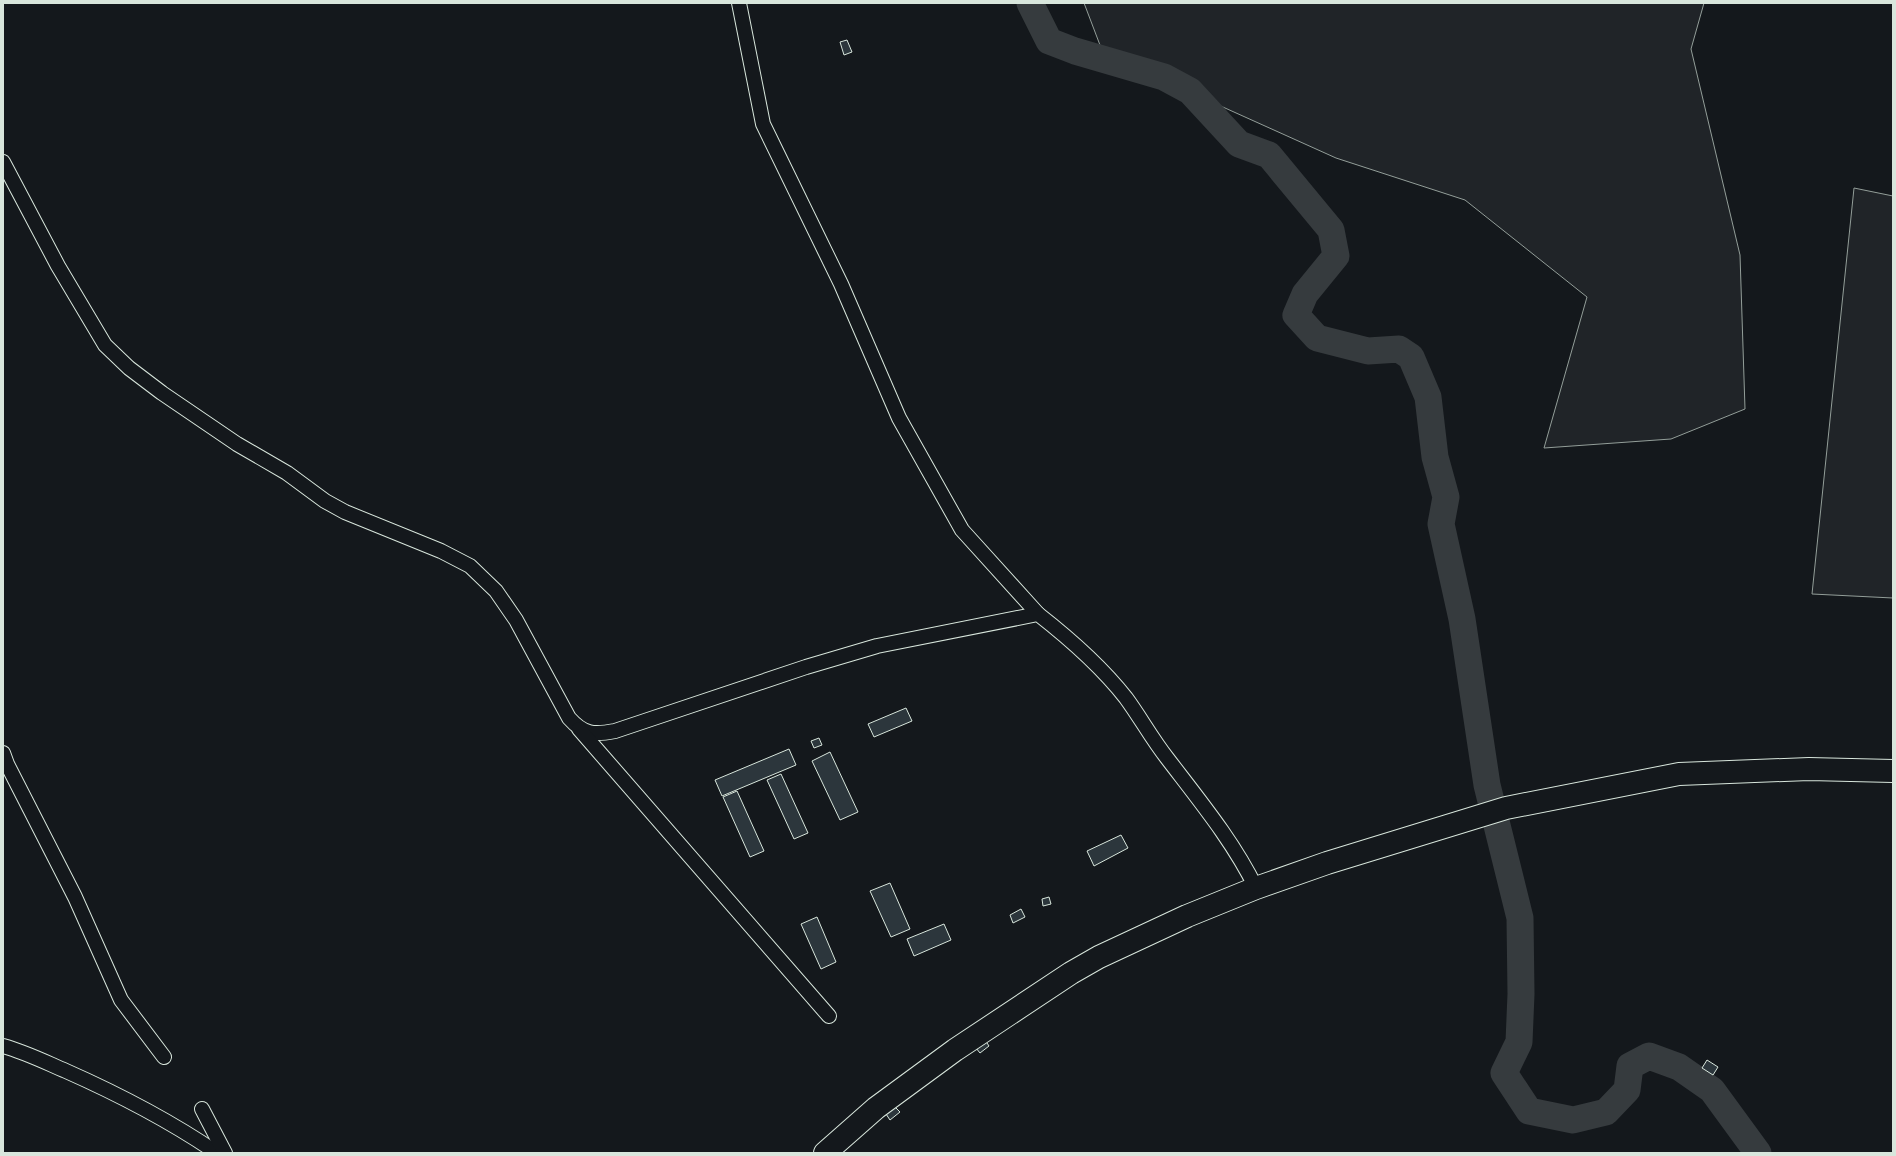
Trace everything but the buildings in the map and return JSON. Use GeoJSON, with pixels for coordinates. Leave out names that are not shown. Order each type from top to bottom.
{"type":"FeatureCollection","features":[{"type":"Feature","properties":{"kind":"highway"},"geometry":{"type":"LineString","coordinates":[[825,1153],[876,1108],[955,1050],[1071,973],[1099,957],[1187,916],[1256,888],[1334,861],[1506,808],[1679,774],[1809,769],[1893,771]]}},
{"type":"Feature","properties":{"kind":"street"},"geometry":{"type":"LineString","coordinates":[[739,3],[763,124],[840,284],[899,418],[962,530],[1038,614],[1080,648],[1126,698],[1159,748],[1244,863],[1256,888]]}},
{"type":"Feature","properties":{"kind":"street"},"geometry":{"type":"LineString","coordinates":[[3,162],[58,266],[105,345],[128,368],[237,444],[286,473],[325,501],[345,512],[441,550],[470,566],[496,591],[516,620],[569,718],[829,1016]]}},
{"type":"Feature","properties":{"kind":"street"},"geometry":{"type":"LineString","coordinates":[[579,729],[596,734],[616,731],[806,667],[877,646],[1038,614]]}},
{"type":"Feature","properties":{"kind":"street"},"geometry":{"type":"LineString","coordinates":[[3,753],[7,764],[75,897],[121,1000],[164,1057]]}},
{"type":"Feature","properties":{"kind":"street"},"geometry":{"type":"LineString","coordinates":[[3,1046],[20,1051],[98,1085],[188,1134],[217,1153]]}},
{"type":"Feature","properties":{"kind":"street"},"geometry":{"type":"LineString","coordinates":[[202,1109],[225,1153]]}},
{"type":"Feature","properties":{"kind":"shaded area"},"geometry":{"type":"Polygon","coordinates":[[[1084,3],[1704,3],[1691,49],[1740,255],[1745,409],[1671,439],[1544,448],[1587,297],[1465,200],[1336,158],[1103,53],[1084,3]]]}},
{"type":"Feature","properties":{"kind":"shaded area"},"geometry":{"type":"Polygon","coordinates":[[[1854,188],[1893,196],[1893,598],[1812,594],[1854,188]]]}},
{"type":"Feature","properties":{"kind":"waterway"},"geometry":{"type":"LineString","coordinates":[[1030,3],[1049,41],[1075,51],[1164,77],[1190,91],[1239,144],[1269,155],[1331,230],[1336,256],[1305,294],[1296,315],[1317,338],[1368,351],[1399,349],[1411,357],[1428,397],[1435,457],[1446,497],[1441,524],[1462,619],[1487,785],[1520,918],[1521,994],[1519,1042],[1504,1073],[1529,1111],[1573,1120],[1606,1112],[1627,1090],[1630,1066],[1649,1056],[1679,1067],[1712,1090],[1758,1153]]}}]}
